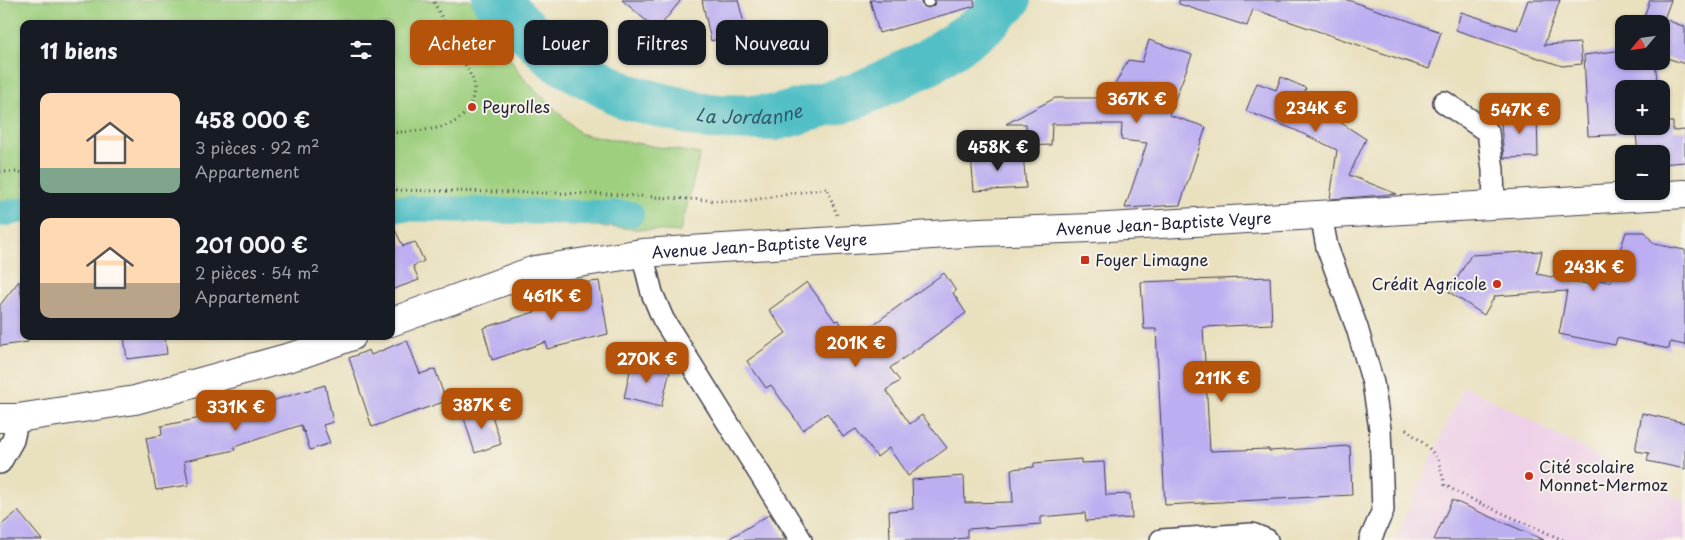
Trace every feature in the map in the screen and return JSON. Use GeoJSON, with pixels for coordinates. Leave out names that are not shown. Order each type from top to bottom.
{"type":"FeatureCollection","features":[{"type":"Feature","properties":{"kind":"main road","name":"Avenue Jean-Baptiste Veyre"},"geometry":{"type":"LineString","coordinates":[[395,321],[536,270],[642,254],[980,232],[1091,228],[1685,194]]}},
{"type":"Feature","properties":{"kind":"main road"},"geometry":{"type":"LineString","coordinates":[[9,418],[135,400],[301,354],[341,340]]}},
{"type":"Feature","properties":{"kind":"street"},"geometry":{"type":"LineString","coordinates":[[1444,102],[1488,132],[1493,170],[1494,204]]}},
{"type":"Feature","properties":{"kind":"street"},"geometry":{"type":"LineString","coordinates":[[1320,215],[1327,247],[1357,328],[1373,383],[1380,429],[1383,510],[1370,540]]}},
{"type":"Feature","properties":{"kind":"street"},"geometry":{"type":"LineString","coordinates":[[642,254],[652,293],[663,319],[801,540]]}},
{"type":"Feature","properties":{"kind":"street"},"geometry":{"type":"LineString","coordinates":[[0,463],[13,440],[9,418]]}},
{"type":"Feature","properties":{"kind":"street"},"geometry":{"type":"LineString","coordinates":[[1161,540],[1252,534],[1267,540]]}},
{"type":"Feature","properties":{"kind":"path"},"geometry":{"type":"LineString","coordinates":[[395,133],[442,127],[459,120],[470,108],[474,96],[474,82],[434,0]]}},
{"type":"Feature","properties":{"kind":"path"},"geometry":{"type":"LineString","coordinates":[[0,172],[20,172]]}},
{"type":"Feature","properties":{"kind":"path"},"geometry":{"type":"LineString","coordinates":[[395,190],[604,194],[739,202],[827,188],[847,241]]}},
{"type":"Feature","properties":{"kind":"path"},"geometry":{"type":"LineString","coordinates":[[1406,429],[1428,447],[1438,459],[1445,486],[1563,540]]}},
{"type":"Feature","properties":{"kind":"shaded area","name":"Cité scolaire Monnet-Mermoz"},"geometry":{"type":"Polygon","coordinates":[[[1464,385],[1685,502],[1685,540],[1395,540],[1464,385]]]}},
{"type":"Feature","properties":{"kind":"green space","name":"Peyrolles"},"geometry":{"type":"Polygon","coordinates":[[[0,0],[470,0],[484,20],[410,20],[410,65],[514,64],[524,79],[581,134],[700,154],[680,232],[522,221],[395,217],[395,20],[20,20],[20,221],[3,222],[0,224],[0,0]]]}},
{"type":"Feature","properties":{"kind":"building"},"geometry":{"type":"Polygon","coordinates":[[[622,0],[681,0],[665,20],[645,20],[622,0]]]}},
{"type":"Feature","properties":{"kind":"building"},"geometry":{"type":"Polygon","coordinates":[[[702,0],[738,0],[743,20],[716,20],[716,40],[711,41],[702,0]]]}},
{"type":"Feature","properties":{"kind":"building"},"geometry":{"type":"Polygon","coordinates":[[[870,0],[920,0],[922,5],[928,8],[934,5],[936,0],[974,0],[975,6],[879,33],[870,0]]]}},
{"type":"Feature","properties":{"kind":"building"},"geometry":{"type":"Polygon","coordinates":[[[1179,0],[1348,0],[1441,32],[1429,69],[1253,9],[1247,26],[1179,4],[1179,0]]]}},
{"type":"Feature","properties":{"kind":"building"},"geometry":{"type":"Polygon","coordinates":[[[1528,0],[1560,0],[1544,45],[1580,43],[1582,64],[1562,66],[1456,30],[1461,12],[1517,30],[1528,0]]]}},
{"type":"Feature","properties":{"kind":"building"},"geometry":{"type":"Polygon","coordinates":[[[1650,0],[1671,0],[1665,15],[1644,15],[1650,0]]]}},
{"type":"Feature","properties":{"kind":"building"},"geometry":{"type":"Polygon","coordinates":[[[1670,21],[1685,27],[1685,64],[1670,59],[1670,21]]]}},
{"type":"Feature","properties":{"kind":"building"},"geometry":{"type":"Polygon","coordinates":[[[1149,40],[1192,55],[1169,115],[1206,127],[1180,205],[1125,208],[1147,143],[1121,140],[1122,124],[1052,124],[1051,145],[1027,146],[1026,124],[1006,124],[1055,98],[1108,98],[1128,60],[1142,62],[1149,40]]]}},
{"type":"Feature","properties":{"kind":"building"},"geometry":{"type":"Polygon","coordinates":[[[1615,51],[1615,70],[1656,70],[1657,80],[1615,80],[1615,135],[1588,136],[1584,55],[1615,51]]]}},
{"type":"Feature","properties":{"kind":"building"},"geometry":{"type":"Polygon","coordinates":[[[1281,77],[1306,88],[1301,101],[1334,113],[1332,117],[1366,139],[1349,175],[1397,194],[1330,199],[1337,150],[1293,129],[1246,111],[1257,83],[1276,90],[1281,77]]]}},
{"type":"Feature","properties":{"kind":"building"},"geometry":{"type":"Polygon","coordinates":[[[1500,113],[1537,113],[1538,157],[1504,158],[1500,113]]]}},
{"type":"Feature","properties":{"kind":"building"},"geometry":{"type":"Polygon","coordinates":[[[1670,122],[1673,122],[1673,131],[1685,130],[1685,162],[1670,163],[1670,145],[1637,145],[1636,135],[1670,135],[1670,122]]]}},
{"type":"Feature","properties":{"kind":"building"},"geometry":{"type":"Polygon","coordinates":[[[1023,153],[1026,188],[974,191],[971,156],[1023,153]]]}},
{"type":"Feature","properties":{"kind":"building"},"geometry":{"type":"Polygon","coordinates":[[[395,230],[403,246],[415,242],[424,261],[413,266],[419,280],[395,289],[395,230]]]}},
{"type":"Feature","properties":{"kind":"building"},"geometry":{"type":"Polygon","coordinates":[[[1626,232],[1645,232],[1654,244],[1685,250],[1685,345],[1670,342],[1669,349],[1617,338],[1615,345],[1559,334],[1567,291],[1495,296],[1484,315],[1449,292],[1471,255],[1542,251],[1537,274],[1592,285],[1593,279],[1610,282],[1626,232]]]}},
{"type":"Feature","properties":{"kind":"building"},"geometry":{"type":"Polygon","coordinates":[[[944,273],[956,291],[953,293],[966,313],[890,368],[900,381],[886,390],[910,424],[922,415],[947,448],[908,476],[889,448],[877,457],[856,429],[843,437],[827,413],[803,430],[771,385],[766,388],[747,361],[786,333],[769,310],[807,282],[835,321],[838,320],[852,340],[944,273]]]}},
{"type":"Feature","properties":{"kind":"building"},"geometry":{"type":"Polygon","coordinates":[[[1270,277],[1272,324],[1203,327],[1210,451],[1269,449],[1269,451],[1350,446],[1352,495],[1165,505],[1156,329],[1144,329],[1141,282],[1270,277]]]}},
{"type":"Feature","properties":{"kind":"building"},"geometry":{"type":"Polygon","coordinates":[[[19,281],[20,340],[28,340],[28,342],[0,346],[0,305],[19,281]]]}},
{"type":"Feature","properties":{"kind":"building"},"geometry":{"type":"Polygon","coordinates":[[[599,281],[608,334],[547,349],[546,342],[492,360],[483,328],[538,311],[533,294],[571,284],[599,281]]]}},
{"type":"Feature","properties":{"kind":"building"},"geometry":{"type":"Polygon","coordinates":[[[125,340],[165,340],[167,354],[127,359],[125,340]]]}},
{"type":"Feature","properties":{"kind":"building"},"geometry":{"type":"Polygon","coordinates":[[[407,340],[420,374],[435,369],[446,401],[372,427],[349,358],[369,350],[371,355],[407,340]]]}},
{"type":"Feature","properties":{"kind":"building"},"geometry":{"type":"Polygon","coordinates":[[[632,362],[670,371],[661,407],[624,398],[632,362]]]}},
{"type":"Feature","properties":{"kind":"building"},"geometry":{"type":"Polygon","coordinates":[[[325,385],[333,422],[323,425],[330,443],[310,450],[301,425],[234,447],[235,450],[184,461],[189,485],[156,490],[146,438],[162,435],[161,426],[206,417],[263,399],[265,403],[325,385]]]}},
{"type":"Feature","properties":{"kind":"building"},"geometry":{"type":"Polygon","coordinates":[[[489,406],[501,444],[475,453],[463,415],[489,406]]]}},
{"type":"Feature","properties":{"kind":"building"},"geometry":{"type":"Polygon","coordinates":[[[1642,413],[1685,423],[1685,469],[1647,461],[1649,453],[1635,451],[1642,413]]]}},
{"type":"Feature","properties":{"kind":"building"},"geometry":{"type":"Polygon","coordinates":[[[1081,459],[1081,463],[1104,462],[1106,495],[1130,494],[1132,518],[1086,521],[1085,513],[1041,517],[1041,524],[967,529],[967,538],[954,540],[890,540],[889,511],[913,509],[912,480],[964,476],[965,503],[1013,502],[1011,469],[1034,467],[1034,463],[1081,459]]]}},
{"type":"Feature","properties":{"kind":"building"},"geometry":{"type":"Polygon","coordinates":[[[1452,500],[1544,540],[1434,540],[1452,500]]]}},
{"type":"Feature","properties":{"kind":"building"},"geometry":{"type":"Polygon","coordinates":[[[18,511],[42,540],[0,540],[0,526],[18,511]]]}},
{"type":"Feature","properties":{"kind":"building"},"geometry":{"type":"Polygon","coordinates":[[[770,514],[786,540],[727,540],[770,514]]]}},
{"type":"Feature","properties":{"kind":"waterway","name":"La Jordanne"},"geometry":{"type":"LineString","coordinates":[[495,0],[557,59],[625,96],[708,117],[775,118],[856,96],[927,63],[979,28],[1008,0]]}},
{"type":"Feature","properties":{"kind":"waterway"},"geometry":{"type":"LineString","coordinates":[[395,208],[631,214]]}},
{"type":"Feature","properties":{"kind":"waterway"},"geometry":{"type":"LineString","coordinates":[[0,214],[20,211]]}},
{"type":"Feature","properties":{"kind":"place","name":"Peyrolles"},"geometry":{"type":"Point","coordinates":[472,107]}},
{"type":"Feature","properties":{"kind":"place","name":"Foyer Limagne"},"geometry":{"type":"Point","coordinates":[1085,260]}},
{"type":"Feature","properties":{"kind":"place","name":"Crédit Agricole"},"geometry":{"type":"Point","coordinates":[1497,284]}},
{"type":"Feature","properties":{"kind":"place","name":"Cité scolaire Monnet-Mermoz"},"geometry":{"type":"Point","coordinates":[1529,476]}}]}
